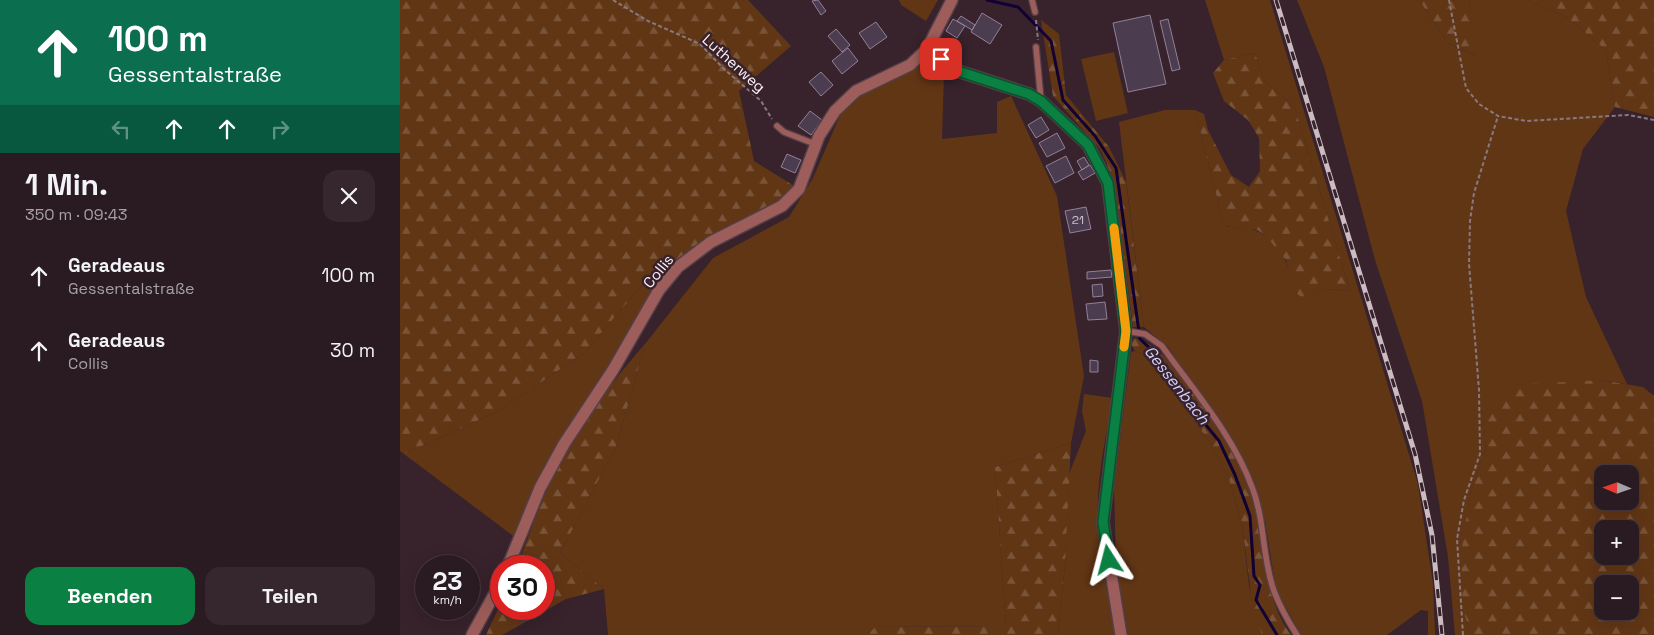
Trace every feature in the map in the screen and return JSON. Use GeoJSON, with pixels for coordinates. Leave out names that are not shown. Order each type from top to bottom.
{"type":"FeatureCollection","features":[{"type":"Feature","properties":{"kind":"street","name":"Collis"},"geometry":{"type":"LineString","coordinates":[[513,555],[540,488],[564,444],[613,370],[660,290],[678,267],[711,242],[782,206],[798,189],[815,144],[834,111],[856,91],[910,65],[927,49],[952,0]]}},
{"type":"Feature","properties":{"kind":"street"},"geometry":{"type":"LineString","coordinates":[[927,49],[958,71],[1029,94],[1041,101],[1088,145],[1108,183],[1130,331],[1120,387],[1103,522],[1121,635]]}},
{"type":"Feature","properties":{"kind":"street"},"geometry":{"type":"LineString","coordinates":[[472,635],[490,602]]}},
{"type":"Feature","properties":{"kind":"lane"},"geometry":{"type":"LineString","coordinates":[[1032,0],[1035,15]]}},
{"type":"Feature","properties":{"kind":"lane"},"geometry":{"type":"LineString","coordinates":[[1036,47],[1041,101]]}},
{"type":"Feature","properties":{"kind":"lane"},"geometry":{"type":"LineString","coordinates":[[777,126],[784,132],[815,144]]}},
{"type":"Feature","properties":{"kind":"lane"},"geometry":{"type":"LineString","coordinates":[[1130,331],[1145,334],[1162,346],[1237,452],[1253,488],[1262,521],[1274,590],[1287,620],[1297,635]]}},
{"type":"Feature","properties":{"kind":"path","name":"Lutherweg"},"geometry":{"type":"LineString","coordinates":[[613,0],[648,21],[700,44],[724,69],[761,101],[777,126]]}},
{"type":"Feature","properties":{"kind":"path"},"geometry":{"type":"LineString","coordinates":[[1449,0],[1466,88],[1479,104],[1498,116],[1526,122],[1628,115],[1654,120]]}},
{"type":"Feature","properties":{"kind":"path"},"geometry":{"type":"LineString","coordinates":[[1035,15],[1038,37]]}},
{"type":"Feature","properties":{"kind":"path"},"geometry":{"type":"LineString","coordinates":[[1463,635],[1457,539],[1464,500],[1480,454],[1480,390],[1469,264],[1470,221],[1474,193],[1498,116]]}},
{"type":"Feature","properties":{"kind":"green space"},"geometry":{"type":"Polygon","coordinates":[[[400,0],[748,0],[791,46],[739,91],[754,161],[799,189],[678,267],[649,277],[584,353],[497,412],[404,454],[400,451],[400,0]]]}},
{"type":"Feature","properties":{"kind":"green space"},"geometry":{"type":"Polygon","coordinates":[[[899,0],[938,0],[926,21],[901,5],[899,0]]]}},
{"type":"Feature","properties":{"kind":"green space"},"geometry":{"type":"Polygon","coordinates":[[[1205,0],[1270,0],[1418,484],[1433,583],[1435,635],[1428,635],[1428,611],[1421,610],[1387,635],[1301,635],[1276,590],[1265,521],[1256,486],[1238,449],[1168,347],[1144,327],[1119,122],[1165,110],[1195,110],[1224,226],[1247,228],[1267,236],[1279,250],[1289,268],[1297,294],[1315,298],[1323,289],[1350,291],[1295,108],[1265,81],[1255,53],[1224,60],[1205,0]]]}},
{"type":"Feature","properties":{"kind":"green space"},"geometry":{"type":"Polygon","coordinates":[[[1297,0],[1419,0],[1449,44],[1475,55],[1469,0],[1529,0],[1566,17],[1606,50],[1615,107],[1583,149],[1566,211],[1586,297],[1627,384],[1601,380],[1482,405],[1486,449],[1470,495],[1463,610],[1471,635],[1455,635],[1448,557],[1422,401],[1375,260],[1324,67],[1297,0]]]}},
{"type":"Feature","properties":{"kind":"green space"},"geometry":{"type":"Polygon","coordinates":[[[1419,0],[1469,0],[1476,55],[1449,44],[1419,0]]]}},
{"type":"Feature","properties":{"kind":"green space"},"geometry":{"type":"Polygon","coordinates":[[[1529,0],[1654,0],[1654,117],[1615,107],[1606,50],[1566,17],[1529,0]]]}},
{"type":"Feature","properties":{"kind":"green space"},"geometry":{"type":"Polygon","coordinates":[[[1041,20],[1059,34],[1066,95],[1109,147],[1126,182],[1144,327],[1133,327],[1114,180],[1100,149],[1053,96],[1041,20]]]}},
{"type":"Feature","properties":{"kind":"green space"},"geometry":{"type":"Polygon","coordinates":[[[1114,52],[1128,113],[1096,121],[1081,59],[1114,52]]]}},
{"type":"Feature","properties":{"kind":"green space"},"geometry":{"type":"Polygon","coordinates":[[[1255,53],[1265,81],[1295,108],[1350,291],[1323,289],[1315,298],[1303,298],[1297,294],[1286,260],[1265,235],[1257,230],[1224,226],[1195,110],[1204,114],[1208,130],[1231,175],[1249,187],[1260,171],[1259,138],[1248,120],[1224,101],[1213,73],[1224,60],[1255,53]]]}},
{"type":"Feature","properties":{"kind":"green space"},"geometry":{"type":"Polygon","coordinates":[[[922,62],[944,76],[942,139],[997,133],[997,102],[1011,96],[1057,196],[1084,376],[1071,443],[995,467],[1006,626],[875,627],[867,635],[608,635],[604,589],[560,553],[616,447],[645,344],[713,258],[789,217],[813,178],[841,113],[859,95],[912,69],[922,62]]]}},
{"type":"Feature","properties":{"kind":"green space"},"geometry":{"type":"Polygon","coordinates":[[[678,267],[564,444],[520,541],[404,454],[497,412],[584,353],[649,277],[678,267]]]}},
{"type":"Feature","properties":{"kind":"green space"},"geometry":{"type":"Polygon","coordinates":[[[1134,338],[1152,346],[1166,358],[1217,427],[1235,455],[1253,500],[1266,570],[1275,604],[1291,635],[1262,635],[1252,603],[1242,523],[1228,476],[1207,438],[1145,355],[1135,351],[1131,344],[1134,338]]]}},
{"type":"Feature","properties":{"kind":"green space"},"geometry":{"type":"Polygon","coordinates":[[[645,344],[616,447],[560,553],[604,589],[566,599],[555,605],[555,555],[521,555],[555,472],[577,433],[617,378],[645,344]]]}},
{"type":"Feature","properties":{"kind":"green space"},"geometry":{"type":"Polygon","coordinates":[[[1135,351],[1145,355],[1207,438],[1228,476],[1242,523],[1249,586],[1262,635],[1128,635],[1116,566],[1114,487],[1131,352],[1135,351]]]}},
{"type":"Feature","properties":{"kind":"green space"},"geometry":{"type":"Polygon","coordinates":[[[1601,380],[1643,387],[1654,396],[1654,635],[1471,635],[1463,610],[1461,554],[1470,495],[1486,449],[1482,405],[1530,384],[1601,380]]]}},
{"type":"Feature","properties":{"kind":"green space"},"geometry":{"type":"Polygon","coordinates":[[[1084,394],[1113,398],[1098,492],[1098,524],[1114,635],[1058,635],[1065,564],[1069,474],[1086,431],[1082,411],[1084,394]]]}},
{"type":"Feature","properties":{"kind":"green space"},"geometry":{"type":"Polygon","coordinates":[[[1071,443],[1065,564],[1058,635],[867,635],[875,627],[1006,626],[995,467],[1071,443]]]}},
{"type":"Feature","properties":{"kind":"green space"},"geometry":{"type":"Polygon","coordinates":[[[493,620],[529,620],[502,635],[486,635],[493,620]]]}},
{"type":"Feature","properties":{"kind":"building"},"geometry":{"type":"Polygon","coordinates":[[[818,0],[826,11],[821,15],[812,1],[818,0]]]}},
{"type":"Feature","properties":{"kind":"building"},"geometry":{"type":"Polygon","coordinates":[[[982,13],[1002,25],[990,44],[971,32],[982,13]]]}},
{"type":"Feature","properties":{"kind":"building"},"geometry":{"type":"Polygon","coordinates":[[[1150,15],[1166,84],[1128,92],[1113,23],[1150,15]]]}},
{"type":"Feature","properties":{"kind":"building"},"geometry":{"type":"Polygon","coordinates":[[[961,16],[975,25],[972,30],[957,21],[961,16]]]}},
{"type":"Feature","properties":{"kind":"building"},"geometry":{"type":"Polygon","coordinates":[[[953,19],[965,26],[957,38],[946,31],[953,19]]]}},
{"type":"Feature","properties":{"kind":"building"},"geometry":{"type":"Polygon","coordinates":[[[1168,19],[1180,69],[1172,71],[1160,21],[1168,19]]]}},
{"type":"Feature","properties":{"kind":"building"},"geometry":{"type":"Polygon","coordinates":[[[876,22],[887,37],[870,49],[859,33],[876,22]]]}},
{"type":"Feature","properties":{"kind":"building"},"geometry":{"type":"Polygon","coordinates":[[[836,29],[850,45],[842,52],[828,36],[836,29]]]}},
{"type":"Feature","properties":{"kind":"building"},"geometry":{"type":"Polygon","coordinates":[[[848,48],[858,61],[842,74],[832,61],[848,48]]]}},
{"type":"Feature","properties":{"kind":"building"},"geometry":{"type":"Polygon","coordinates":[[[821,72],[833,85],[821,96],[809,82],[821,72]]]}},
{"type":"Feature","properties":{"kind":"building"},"geometry":{"type":"Polygon","coordinates":[[[810,111],[822,120],[811,135],[798,126],[810,111]]]}},
{"type":"Feature","properties":{"kind":"building"},"geometry":{"type":"Polygon","coordinates":[[[1041,117],[1049,130],[1036,138],[1028,125],[1041,117]]]}},
{"type":"Feature","properties":{"kind":"building"},"geometry":{"type":"Polygon","coordinates":[[[1057,133],[1065,148],[1047,157],[1039,143],[1057,133]]]}},
{"type":"Feature","properties":{"kind":"building"},"geometry":{"type":"Polygon","coordinates":[[[787,154],[801,160],[795,173],[781,167],[787,154]]]}},
{"type":"Feature","properties":{"kind":"building"},"geometry":{"type":"Polygon","coordinates":[[[1066,156],[1074,173],[1055,183],[1046,166],[1066,156]]]}},
{"type":"Feature","properties":{"kind":"building"},"geometry":{"type":"Polygon","coordinates":[[[1084,157],[1089,165],[1082,170],[1077,161],[1084,157]]]}},
{"type":"Feature","properties":{"kind":"building"},"geometry":{"type":"Polygon","coordinates":[[[1090,165],[1095,173],[1083,180],[1078,172],[1090,165]]]}},
{"type":"Feature","properties":{"kind":"building"},"geometry":{"type":"Polygon","coordinates":[[[1086,207],[1091,229],[1070,233],[1065,211],[1086,207]]]}},
{"type":"Feature","properties":{"kind":"building"},"geometry":{"type":"Polygon","coordinates":[[[1111,270],[1112,277],[1087,279],[1087,272],[1111,270]]]}},
{"type":"Feature","properties":{"kind":"building"},"geometry":{"type":"Polygon","coordinates":[[[1102,284],[1103,296],[1093,297],[1092,285],[1102,284]]]}},
{"type":"Feature","properties":{"kind":"building"},"geometry":{"type":"Polygon","coordinates":[[[1105,302],[1107,319],[1088,320],[1086,304],[1105,302]]]}},
{"type":"Feature","properties":{"kind":"building"},"geometry":{"type":"Polygon","coordinates":[[[1090,360],[1098,361],[1098,372],[1090,372],[1090,360]]]}},
{"type":"Feature","properties":{"kind":"waterway","name":"Gessenbach"},"geometry":{"type":"LineString","coordinates":[[987,0],[1018,7],[1051,41],[1063,100],[1095,136],[1116,168],[1140,339],[1158,356],[1197,414],[1219,441],[1235,475],[1250,516],[1254,576],[1260,585],[1256,600],[1277,635]]}},
{"type":"Feature","properties":{"kind":"railway"},"geometry":{"type":"LineString","coordinates":[[1276,0],[1415,454],[1432,535],[1442,635]]}},
{"type":"Feature","properties":{"kind":"slow traffic"},"geometry":{"type":"LineString","coordinates":[[1114,228],[1126,331],[1124,347]]}},
{"type":"Feature","properties":{"kind":"route"},"geometry":{"type":"LineString","coordinates":[[941,59],[958,71],[1029,94],[1041,101],[1088,145],[1103,170],[1108,183],[1126,331],[1103,522],[1109,560]]}}]}
